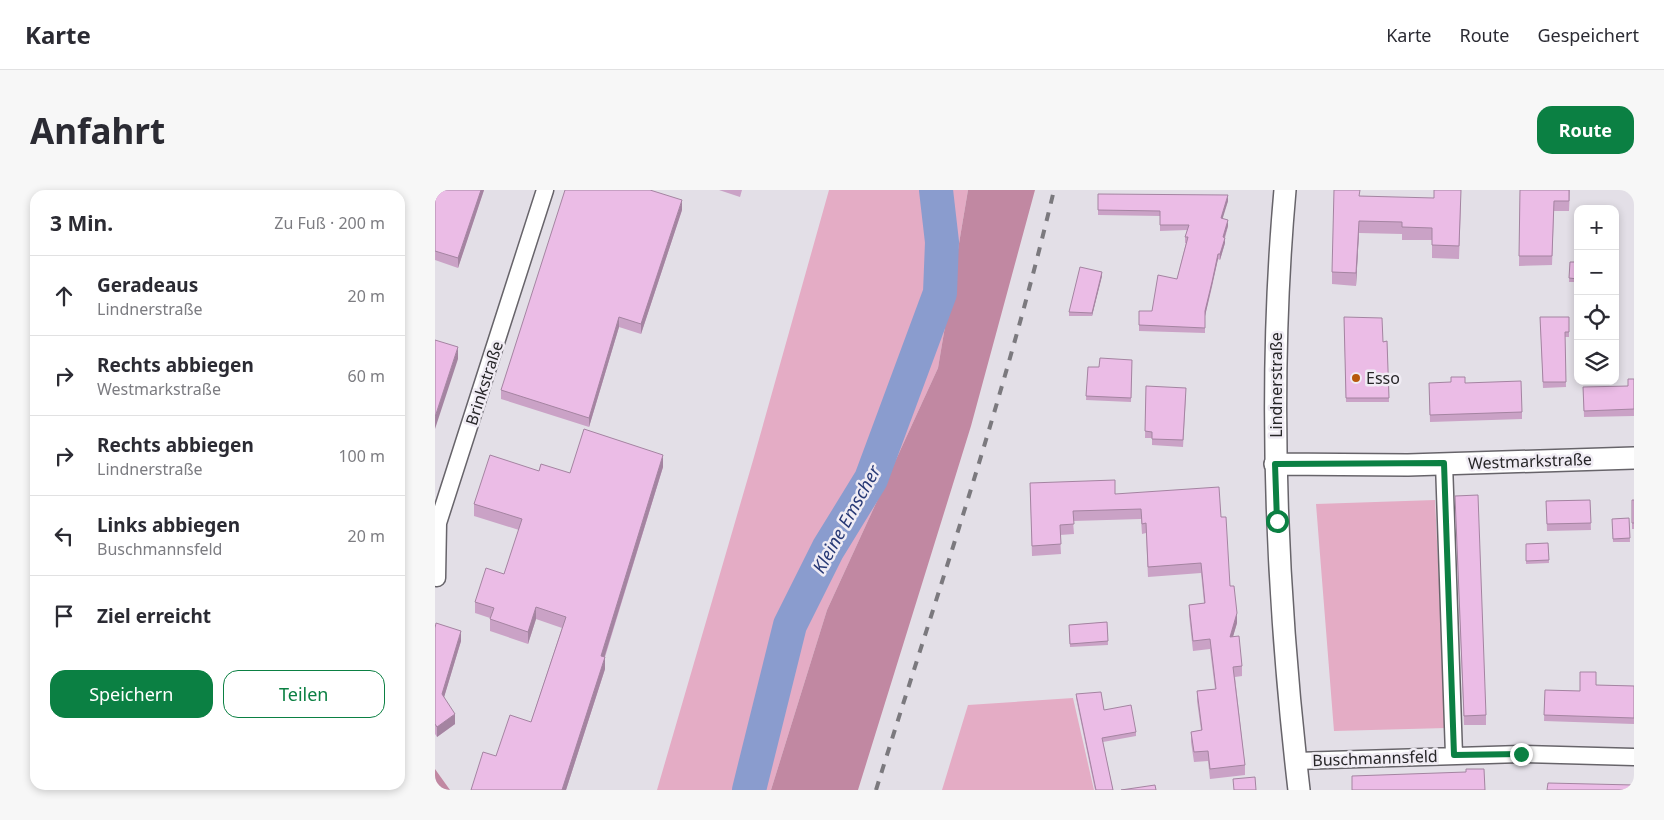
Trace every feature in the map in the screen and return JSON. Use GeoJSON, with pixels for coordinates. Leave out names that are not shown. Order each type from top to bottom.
{"type":"FeatureCollection","features":[{"type":"Feature","properties":{"kind":"street","name":"Brinkstraße"},"geometry":{"type":"LineString","coordinates":[[437,578],[438,523],[545,190]]}},
{"type":"Feature","properties":{"kind":"street","name":"Lindnerstraße"},"geometry":{"type":"LineString","coordinates":[[1285,190],[1276,311],[1275,464],[1282,612],[1299,790]]}},
{"type":"Feature","properties":{"kind":"street","name":"Westmarkstraße"},"geometry":{"type":"LineString","coordinates":[[1275,464],[1444,463],[1634,458]]}},
{"type":"Feature","properties":{"kind":"street"},"geometry":{"type":"LineString","coordinates":[[1444,463],[1454,755]]}},
{"type":"Feature","properties":{"kind":"street","name":"Buschmannsfeld"},"geometry":{"type":"LineString","coordinates":[[1296,761],[1521,754],[1634,757]]}},
{"type":"Feature","properties":{"kind":"shaded area"},"geometry":{"type":"Polygon","coordinates":[[[829,190],[968,190],[938,368],[827,610],[771,790],[657,790],[754,457],[829,190]]]}},
{"type":"Feature","properties":{"kind":"shaded area"},"geometry":{"type":"Polygon","coordinates":[[[968,190],[1035,190],[971,426],[858,790],[771,790],[827,610],[938,368],[968,190]]]}},
{"type":"Feature","properties":{"kind":"shaded area"},"geometry":{"type":"Polygon","coordinates":[[[1435,500],[1446,728],[1334,731],[1316,504],[1435,500]]]}},
{"type":"Feature","properties":{"kind":"shaded area"},"geometry":{"type":"Polygon","coordinates":[[[1073,698],[1094,790],[942,790],[968,705],[1073,698]]]}},
{"type":"Feature","properties":{"kind":"shaded area"},"geometry":{"type":"Polygon","coordinates":[[[435,769],[450,790],[435,790],[435,769]]]}},
{"type":"Feature","properties":{"kind":"building"},"geometry":{"type":"Polygon","coordinates":[[[435,190],[481,190],[458,258],[435,251],[435,190]]]}},
{"type":"Feature","properties":{"kind":"building"},"geometry":{"type":"Polygon","coordinates":[[[565,190],[650,190],[682,200],[641,324],[619,317],[589,418],[501,390],[565,190]]]}},
{"type":"Feature","properties":{"kind":"building"},"geometry":{"type":"Polygon","coordinates":[[[1334,190],[1360,190],[1359,196],[1434,198],[1434,190],[1461,190],[1459,246],[1432,245],[1432,228],[1402,227],[1402,222],[1359,221],[1356,273],[1332,272],[1334,190]]]}},
{"type":"Feature","properties":{"kind":"building"},"geometry":{"type":"Polygon","coordinates":[[[1520,190],[1569,190],[1569,201],[1554,201],[1552,256],[1519,256],[1520,190]]]}},
{"type":"Feature","properties":{"kind":"building"},"geometry":{"type":"Polygon","coordinates":[[[1098,194],[1228,195],[1221,218],[1228,220],[1223,237],[1225,238],[1220,254],[1218,254],[1205,311],[1205,328],[1139,325],[1139,311],[1152,311],[1158,275],[1177,279],[1188,237],[1185,237],[1189,225],[1160,225],[1160,211],[1098,210],[1098,194]]]}},
{"type":"Feature","properties":{"kind":"building"},"geometry":{"type":"Polygon","coordinates":[[[1570,262],[1574,262],[1574,279],[1569,278],[1570,262]]]}},
{"type":"Feature","properties":{"kind":"building"},"geometry":{"type":"Polygon","coordinates":[[[1080,267],[1102,272],[1092,313],[1069,312],[1080,267]]]}},
{"type":"Feature","properties":{"kind":"building"},"geometry":{"type":"Polygon","coordinates":[[[1344,317],[1382,318],[1383,342],[1387,341],[1389,398],[1346,398],[1344,317]]]}},
{"type":"Feature","properties":{"kind":"building"},"geometry":{"type":"Polygon","coordinates":[[[1540,317],[1569,317],[1569,332],[1565,332],[1566,382],[1543,382],[1540,317]]]}},
{"type":"Feature","properties":{"kind":"building"},"geometry":{"type":"Polygon","coordinates":[[[435,340],[458,347],[435,417],[435,340]]]}},
{"type":"Feature","properties":{"kind":"building"},"geometry":{"type":"Polygon","coordinates":[[[1100,358],[1132,360],[1131,398],[1086,396],[1088,367],[1099,367],[1100,358]]]}},
{"type":"Feature","properties":{"kind":"building"},"geometry":{"type":"Polygon","coordinates":[[[1451,377],[1465,377],[1465,383],[1521,381],[1522,412],[1430,415],[1429,383],[1451,382],[1451,377]]]}},
{"type":"Feature","properties":{"kind":"building"},"geometry":{"type":"Polygon","coordinates":[[[1628,379],[1634,379],[1634,409],[1584,411],[1583,387],[1628,386],[1628,379]]]}},
{"type":"Feature","properties":{"kind":"building"},"geometry":{"type":"Polygon","coordinates":[[[1146,386],[1186,388],[1183,440],[1152,439],[1152,432],[1145,431],[1146,386]]]}},
{"type":"Feature","properties":{"kind":"building"},"geometry":{"type":"Polygon","coordinates":[[[584,429],[663,455],[601,656],[605,657],[562,790],[471,790],[483,752],[496,756],[510,715],[531,722],[566,617],[536,607],[528,632],[490,619],[494,608],[475,602],[486,568],[504,574],[522,519],[474,504],[490,455],[539,471],[541,464],[570,473],[584,429]]]}},
{"type":"Feature","properties":{"kind":"building"},"geometry":{"type":"Polygon","coordinates":[[[1115,480],[1115,494],[1219,487],[1221,517],[1226,517],[1230,586],[1234,586],[1237,613],[1230,637],[1239,636],[1242,666],[1233,667],[1245,765],[1210,769],[1208,751],[1194,752],[1191,732],[1202,730],[1197,691],[1216,689],[1210,639],[1193,641],[1189,605],[1205,603],[1201,563],[1148,567],[1146,523],[1142,524],[1141,509],[1073,511],[1074,524],[1060,525],[1061,544],[1032,546],[1030,483],[1115,480]]]}},
{"type":"Feature","properties":{"kind":"building"},"geometry":{"type":"Polygon","coordinates":[[[1478,495],[1486,715],[1464,716],[1455,496],[1478,495]]]}},
{"type":"Feature","properties":{"kind":"building"},"geometry":{"type":"Polygon","coordinates":[[[1590,500],[1591,523],[1547,524],[1546,501],[1590,500]]]}},
{"type":"Feature","properties":{"kind":"building"},"geometry":{"type":"Polygon","coordinates":[[[1632,500],[1634,500],[1634,523],[1632,523],[1632,500]]]}},
{"type":"Feature","properties":{"kind":"building"},"geometry":{"type":"Polygon","coordinates":[[[1629,518],[1630,538],[1613,539],[1612,519],[1629,518]]]}},
{"type":"Feature","properties":{"kind":"building"},"geometry":{"type":"Polygon","coordinates":[[[1548,543],[1549,560],[1526,561],[1526,544],[1548,543]]]}},
{"type":"Feature","properties":{"kind":"building"},"geometry":{"type":"Polygon","coordinates":[[[1107,622],[1108,641],[1070,644],[1069,625],[1107,622]]]}},
{"type":"Feature","properties":{"kind":"building"},"geometry":{"type":"Polygon","coordinates":[[[436,623],[461,631],[442,694],[455,714],[437,727],[435,724],[436,623]]]}},
{"type":"Feature","properties":{"kind":"building"},"geometry":{"type":"Polygon","coordinates":[[[1580,672],[1596,672],[1596,685],[1634,686],[1634,718],[1544,715],[1545,690],[1580,691],[1580,672]]]}},
{"type":"Feature","properties":{"kind":"building"},"geometry":{"type":"Polygon","coordinates":[[[1101,692],[1104,710],[1131,705],[1136,732],[1102,738],[1113,790],[1096,790],[1076,694],[1101,692]]]}},
{"type":"Feature","properties":{"kind":"building"},"geometry":{"type":"Polygon","coordinates":[[[1466,769],[1484,769],[1485,790],[1352,790],[1352,776],[1466,772],[1466,769]]]}},
{"type":"Feature","properties":{"kind":"building"},"geometry":{"type":"Polygon","coordinates":[[[1255,777],[1256,790],[1234,790],[1233,779],[1255,777]]]}},
{"type":"Feature","properties":{"kind":"building"},"geometry":{"type":"Polygon","coordinates":[[[1548,783],[1634,785],[1634,790],[1547,790],[1548,783]]]}},
{"type":"Feature","properties":{"kind":"building"},"geometry":{"type":"Polygon","coordinates":[[[1155,785],[1156,790],[1121,790],[1155,785]]]}},
{"type":"Feature","properties":{"kind":"waterway","name":"Kleine Emscher"},"geometry":{"type":"LineString","coordinates":[[749,790],[790,625],[828,549],[871,479],[940,293],[942,242],[936,190]]}},
{"type":"Feature","properties":{"kind":"railway"},"geometry":{"type":"LineString","coordinates":[[876,790],[993,417],[1015,341],[1054,190]]}},
{"type":"Feature","properties":{"kind":"place","name":"Esso"},"geometry":{"type":"Point","coordinates":[1356,378]}},
{"type":"Feature","properties":{"kind":"route"},"geometry":{"type":"LineString","coordinates":[[1277,521],[1275,464],[1408,465],[1444,463],[1454,755],[1521,754]]}}]}
